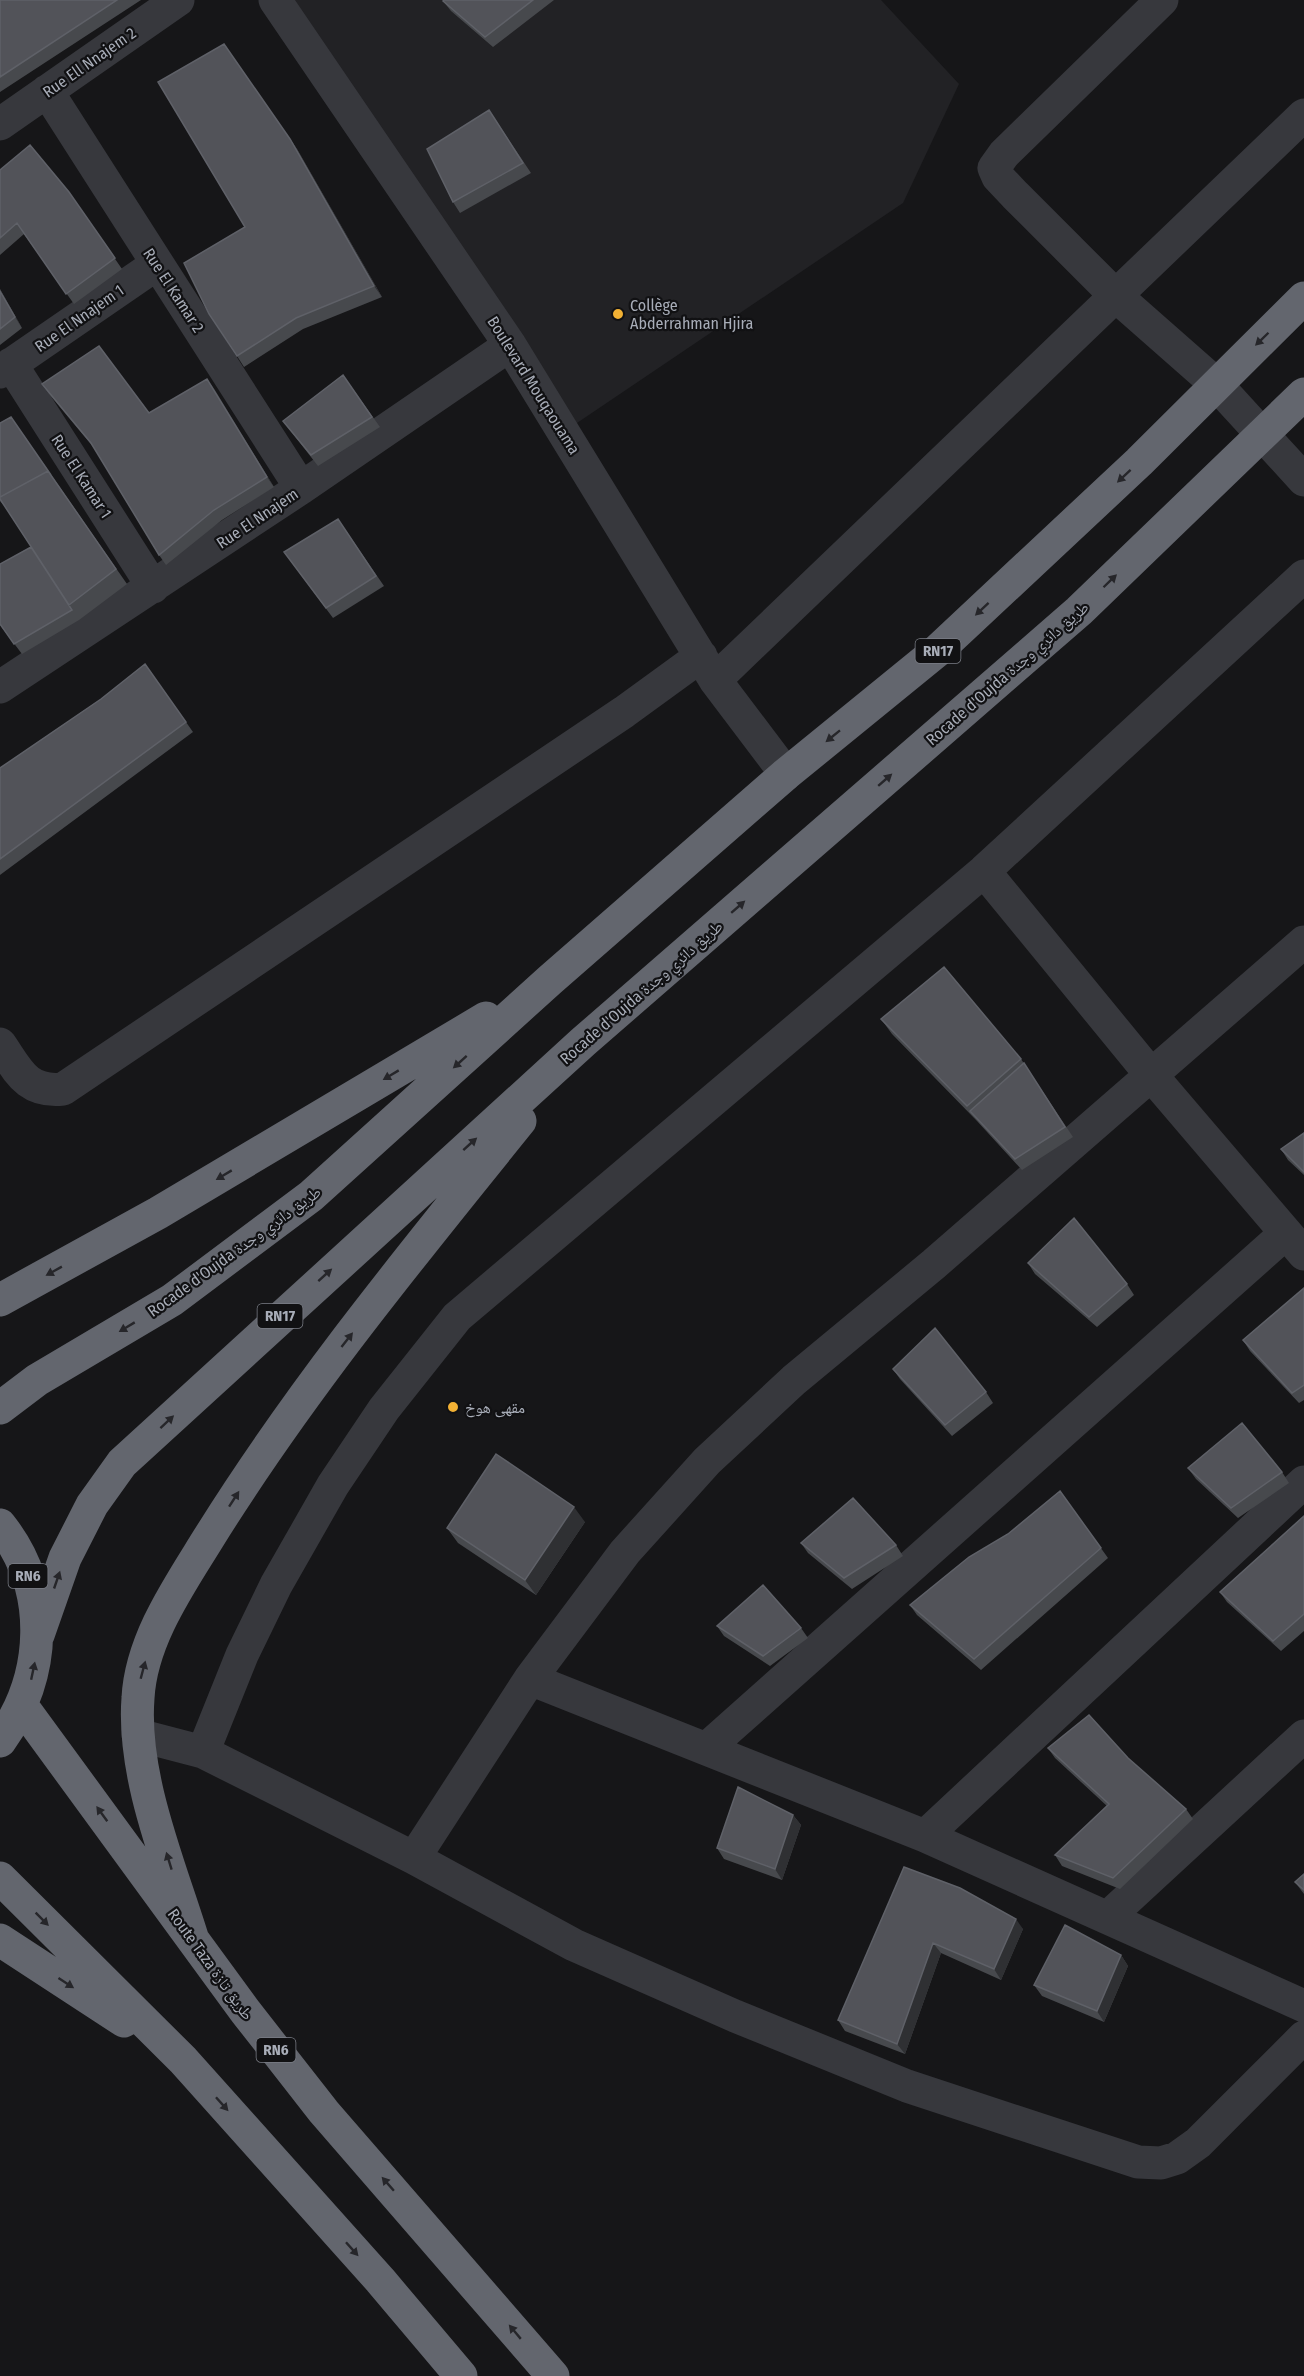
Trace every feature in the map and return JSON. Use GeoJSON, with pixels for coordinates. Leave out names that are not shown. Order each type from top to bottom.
{"type":"FeatureCollection","features":[{"type":"Feature","properties":{"kind":"highway","name":"Rocade d'Oujda طريق دائري وجدة"},"geometry":{"type":"LineString","coordinates":[[0,1408],[37,1380],[172,1300],[311,1197],[550,980],[786,774],[937,651],[1139,462],[1304,298]]}},
{"type":"Feature","properties":{"kind":"highway","name":"Rocade d'Oujda طريق دائري وجدة"},"geometry":{"type":"LineString","coordinates":[[38,1635],[65,1558],[92,1505],[122,1463],[583,1042],[1079,611],[1304,394]]}},
{"type":"Feature","properties":{"kind":"highway"},"geometry":{"type":"LineString","coordinates":[[0,1300],[158,1214],[550,980]]}},
{"type":"Feature","properties":{"kind":"highway"},"geometry":{"type":"LineString","coordinates":[[192,1937],[144,1776],[138,1735],[140,1680],[152,1641],[181,1583],[284,1422],[450,1207],[583,1042]]}},
{"type":"Feature","properties":{"kind":"highway","name":"RN6"},"geometry":{"type":"LineString","coordinates":[[0,1525],[20,1556],[30,1581],[38,1635],[33,1671],[22,1706],[0,1741]]}},
{"type":"Feature","properties":{"kind":"highway","name":"Route Taza طريق تازة"},"geometry":{"type":"LineString","coordinates":[[22,1706],[324,2112],[553,2376]]}},
{"type":"Feature","properties":{"kind":"highway"},"geometry":{"type":"LineString","coordinates":[[0,1878],[183,2060],[380,2280],[461,2376]]}},
{"type":"Feature","properties":{"kind":"highway"},"geometry":{"type":"LineString","coordinates":[[0,1940],[183,2060]]}},
{"type":"Feature","properties":{"kind":"street","name":"Rue Ell Nnajem 2"},"geometry":{"type":"LineString","coordinates":[[0,124],[178,0]]}},
{"type":"Feature","properties":{"kind":"street","name":"Boulevard Mouqaouama"},"geometry":{"type":"LineString","coordinates":[[275,0],[510,345],[708,668],[786,774]]}},
{"type":"Feature","properties":{"kind":"street"},"geometry":{"type":"LineString","coordinates":[[1162,0],[1004,154],[994,168],[998,177],[1015,195],[1116,296],[1216,384],[1304,480]]}},
{"type":"Feature","properties":{"kind":"street","name":"Rue El Kamar 2"},"geometry":{"type":"LineString","coordinates":[[47,91],[301,488]]}},
{"type":"Feature","properties":{"kind":"street"},"geometry":{"type":"LineString","coordinates":[[0,1044],[24,1079],[36,1088],[48,1091],[63,1089],[614,719],[708,668],[1116,296],[1304,115]]}},
{"type":"Feature","properties":{"kind":"street","name":"Rue El Nnajem 1"},"geometry":{"type":"LineString","coordinates":[[6,368],[157,264]]}},
{"type":"Feature","properties":{"kind":"street","name":"Rue El Nnajem"},"geometry":{"type":"LineString","coordinates":[[3,679],[153,587],[510,345]]}},
{"type":"Feature","properties":{"kind":"street","name":"Rue El Kamar 1"},"geometry":{"type":"LineString","coordinates":[[6,368],[153,587]]}},
{"type":"Feature","properties":{"kind":"street"},"geometry":{"type":"LineString","coordinates":[[203,1752],[243,1655],[276,1584],[333,1485],[384,1409],[457,1317],[984,871],[1304,576]]}},
{"type":"Feature","properties":{"kind":"street"},"geometry":{"type":"LineString","coordinates":[[707,1748],[1295,1243],[1152,1076],[984,871]]}},
{"type":"Feature","properties":{"kind":"street"},"geometry":{"type":"LineString","coordinates":[[414,1858],[530,1679],[625,1552],[707,1461],[794,1380],[934,1264],[1304,942]]}},
{"type":"Feature","properties":{"kind":"street"},"geometry":{"type":"LineString","coordinates":[[925,1836],[1304,1482]]}},
{"type":"Feature","properties":{"kind":"street"},"geometry":{"type":"LineString","coordinates":[[530,1679],[925,1836],[1304,2006]]}},
{"type":"Feature","properties":{"kind":"street"},"geometry":{"type":"LineString","coordinates":[[138,1735],[203,1752],[414,1858],[574,1945],[735,2016],[907,2086],[1138,2162],[1161,2163],[1177,2158],[1198,2143],[1304,2037]]}},
{"type":"Feature","properties":{"kind":"street"},"geometry":{"type":"LineString","coordinates":[[1108,1917],[1304,1736]]}},
{"type":"Feature","properties":{"kind":"shaded area","name":"Collège Abderrahman Hjira"},"geometry":{"type":"Polygon","coordinates":[[[283,0],[881,0],[959,84],[903,203],[574,425],[283,0]]]}},
{"type":"Feature","properties":{"kind":"building"},"geometry":{"type":"Polygon","coordinates":[[[0,0],[117,0],[0,77],[0,0]]]}},
{"type":"Feature","properties":{"kind":"building"},"geometry":{"type":"Polygon","coordinates":[[[444,0],[533,0],[485,37],[444,0]]]}},
{"type":"Feature","properties":{"kind":"building"},"geometry":{"type":"Polygon","coordinates":[[[224,44],[290,139],[374,286],[296,318],[237,356],[209,314],[184,263],[245,227],[158,82],[224,44]]]}},
{"type":"Feature","properties":{"kind":"building"},"geometry":{"type":"Polygon","coordinates":[[[489,110],[523,163],[453,202],[427,149],[489,110]]]}},
{"type":"Feature","properties":{"kind":"building"},"geometry":{"type":"Polygon","coordinates":[[[30,145],[69,192],[115,258],[66,294],[17,223],[0,238],[0,170],[30,145]]]}},
{"type":"Feature","properties":{"kind":"building"},"geometry":{"type":"Polygon","coordinates":[[[0,291],[15,317],[0,329],[0,291]]]}},
{"type":"Feature","properties":{"kind":"building"},"geometry":{"type":"Polygon","coordinates":[[[99,346],[149,413],[207,379],[267,477],[214,510],[159,555],[91,443],[42,384],[99,346]]]}},
{"type":"Feature","properties":{"kind":"building"},"geometry":{"type":"Polygon","coordinates":[[[343,375],[372,417],[311,455],[283,421],[343,375]]]}},
{"type":"Feature","properties":{"kind":"building"},"geometry":{"type":"Polygon","coordinates":[[[11,417],[51,475],[48,471],[0,497],[0,423],[11,417]]]}},
{"type":"Feature","properties":{"kind":"building"},"geometry":{"type":"Polygon","coordinates":[[[48,471],[116,569],[69,605],[0,499],[48,471]]]}},
{"type":"Feature","properties":{"kind":"building"},"geometry":{"type":"Polygon","coordinates":[[[338,519],[376,576],[326,608],[284,552],[338,519]]]}},
{"type":"Feature","properties":{"kind":"building"},"geometry":{"type":"Polygon","coordinates":[[[31,547],[72,610],[14,644],[0,624],[0,564],[31,547]]]}},
{"type":"Feature","properties":{"kind":"building"},"geometry":{"type":"Polygon","coordinates":[[[145,664],[186,722],[0,859],[0,768],[101,699],[145,664]]]}},
{"type":"Feature","properties":{"kind":"building"},"geometry":{"type":"Polygon","coordinates":[[[944,967],[1021,1059],[967,1106],[881,1019],[944,967]]]}},
{"type":"Feature","properties":{"kind":"building"},"geometry":{"type":"Polygon","coordinates":[[[1024,1063],[1065,1127],[1015,1159],[970,1111],[1024,1063]]]}},
{"type":"Feature","properties":{"kind":"building"},"geometry":{"type":"Polygon","coordinates":[[[1304,1133],[1304,1172],[1281,1149],[1304,1133]]]}},
{"type":"Feature","properties":{"kind":"building"},"geometry":{"type":"Polygon","coordinates":[[[1074,1218],[1127,1284],[1089,1317],[1028,1263],[1074,1218]]]}},
{"type":"Feature","properties":{"kind":"building"},"geometry":{"type":"Polygon","coordinates":[[[1304,1288],[1304,1385],[1292,1393],[1243,1340],[1304,1288]]]}},
{"type":"Feature","properties":{"kind":"building"},"geometry":{"type":"Polygon","coordinates":[[[935,1328],[986,1392],[945,1425],[893,1369],[935,1328]]]}},
{"type":"Feature","properties":{"kind":"building"},"geometry":{"type":"Polygon","coordinates":[[[1242,1423],[1282,1472],[1231,1508],[1188,1468],[1242,1423]]]}},
{"type":"Feature","properties":{"kind":"building"},"geometry":{"type":"Polygon","coordinates":[[[496,1454],[574,1507],[525,1580],[447,1528],[496,1454]]]}},
{"type":"Feature","properties":{"kind":"building"},"geometry":{"type":"Polygon","coordinates":[[[1060,1491],[1101,1548],[974,1659],[910,1605],[969,1557],[1008,1534],[1060,1491]]]}},
{"type":"Feature","properties":{"kind":"building"},"geometry":{"type":"Polygon","coordinates":[[[853,1498],[896,1545],[844,1578],[801,1543],[853,1498]]]}},
{"type":"Feature","properties":{"kind":"building"},"geometry":{"type":"Polygon","coordinates":[[[1304,1516],[1304,1614],[1273,1641],[1220,1592],[1304,1516]]]}},
{"type":"Feature","properties":{"kind":"building"},"geometry":{"type":"Polygon","coordinates":[[[763,1585],[801,1628],[763,1656],[717,1626],[763,1585]]]}},
{"type":"Feature","properties":{"kind":"building"},"geometry":{"type":"Polygon","coordinates":[[[1089,1715],[1128,1758],[1186,1809],[1113,1878],[1055,1855],[1109,1804],[1048,1748],[1089,1715]]]}},
{"type":"Feature","properties":{"kind":"building"},"geometry":{"type":"Polygon","coordinates":[[[738,1787],[793,1815],[775,1869],[717,1848],[738,1787]]]}},
{"type":"Feature","properties":{"kind":"building"},"geometry":{"type":"Polygon","coordinates":[[[904,1867],[960,1888],[1016,1919],[994,1969],[933,1943],[897,2044],[838,2020],[904,1867]]]}},
{"type":"Feature","properties":{"kind":"building"},"geometry":{"type":"Polygon","coordinates":[[[1304,1874],[1304,1890],[1295,1882],[1304,1874]]]}},
{"type":"Feature","properties":{"kind":"building"},"geometry":{"type":"Polygon","coordinates":[[[1065,1925],[1121,1955],[1097,2011],[1034,1985],[1065,1925]]]}},
{"type":"Feature","properties":{"kind":"place","name":"Collège Abderrahman Hjira"},"geometry":{"type":"Point","coordinates":[618,314]}},
{"type":"Feature","properties":{"kind":"place","name":"مقهى هوخ"},"geometry":{"type":"Point","coordinates":[453,1407]}}]}
